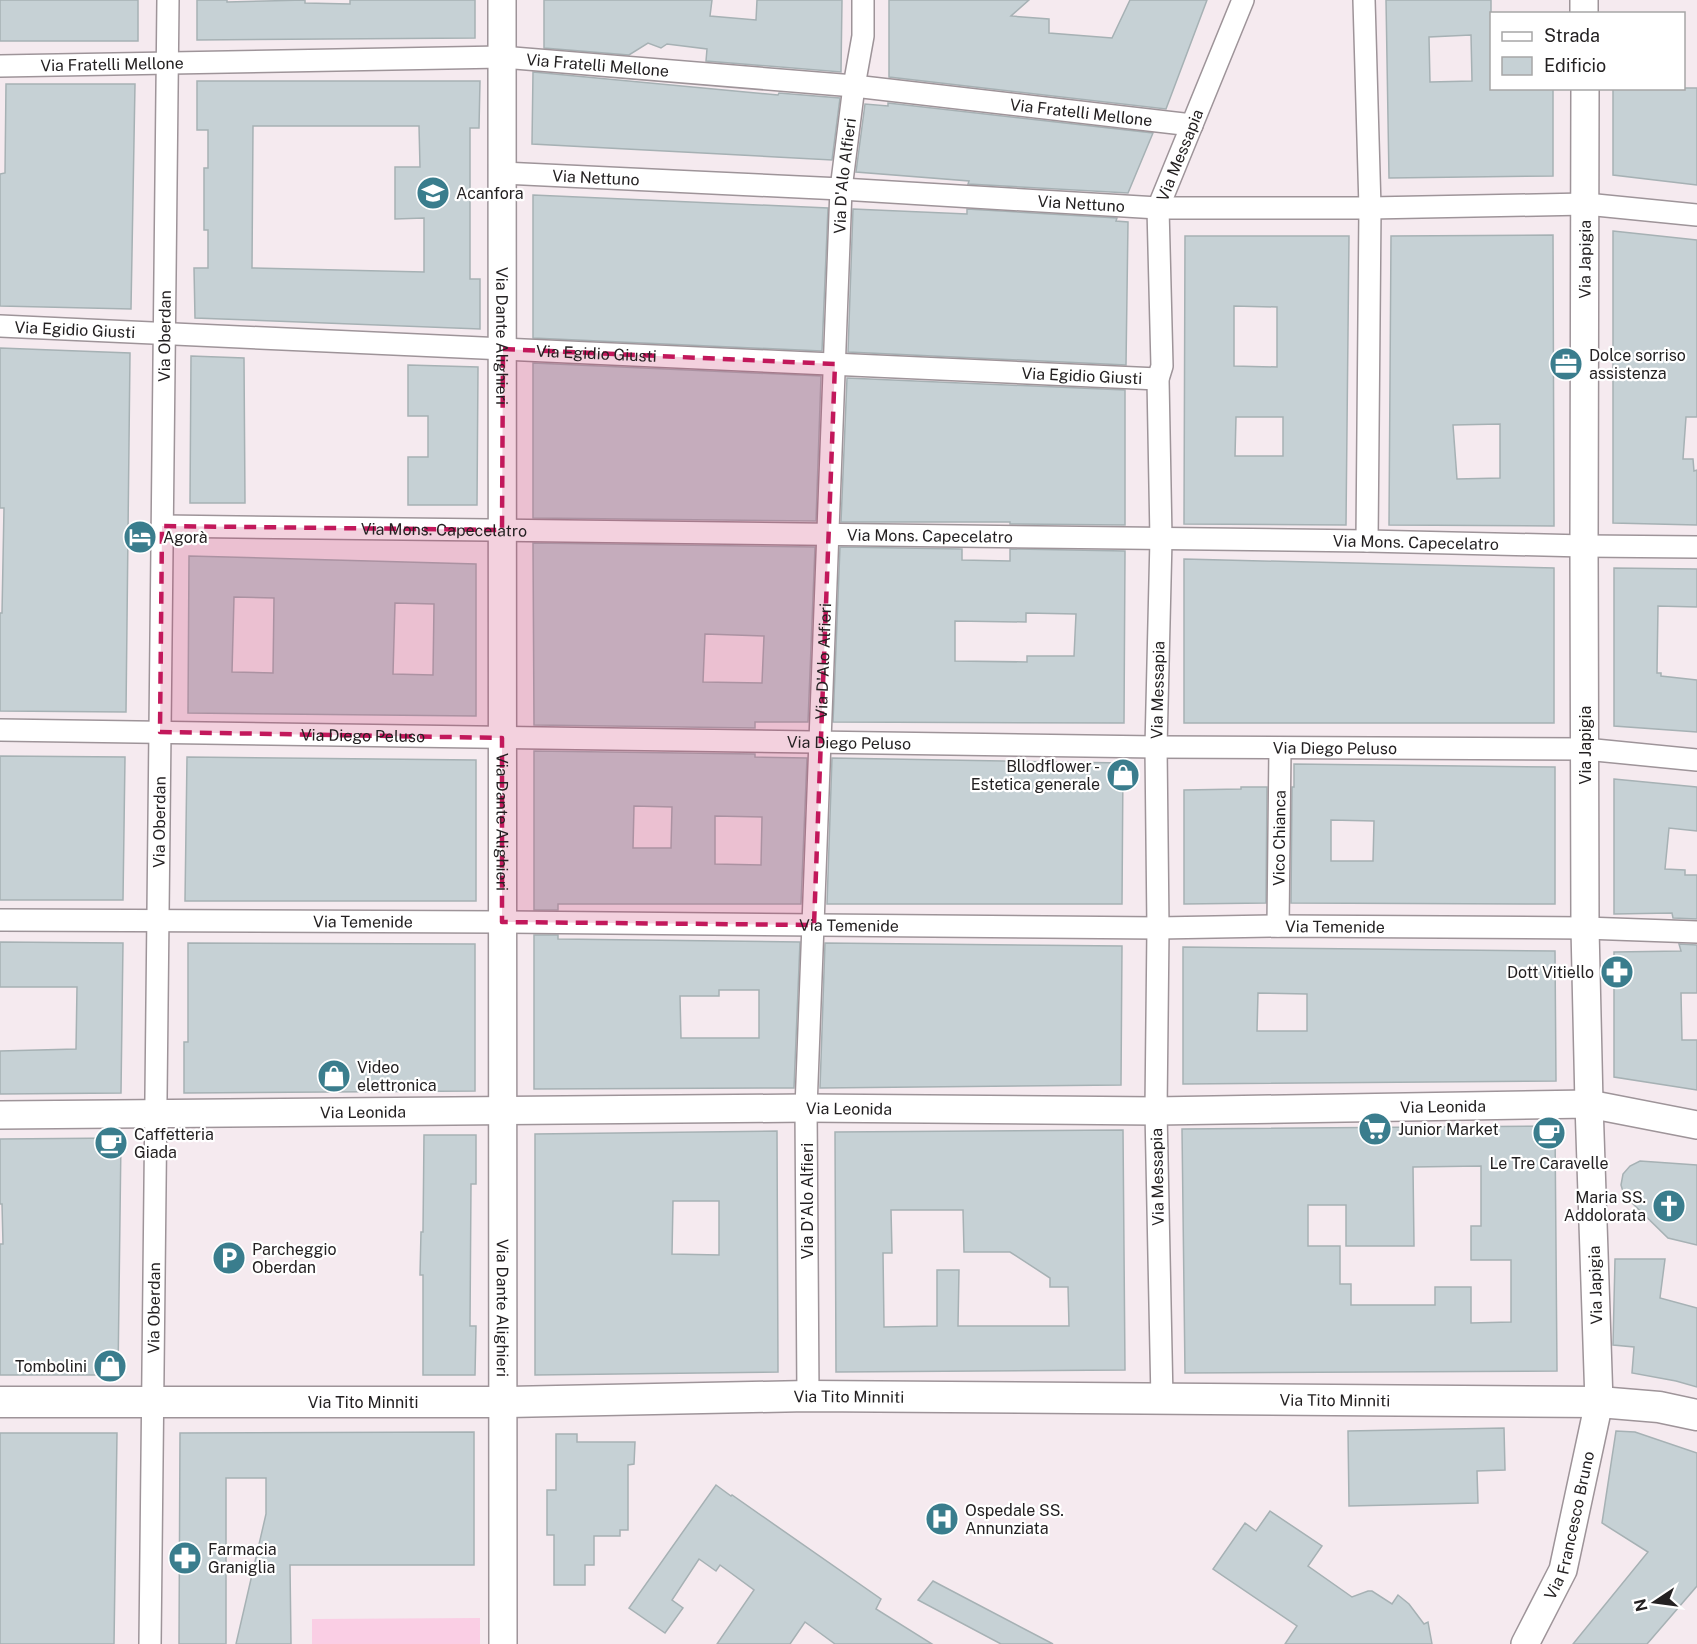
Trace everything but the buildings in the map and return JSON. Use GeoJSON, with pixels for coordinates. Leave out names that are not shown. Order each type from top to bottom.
{"type":"FeatureCollection","features":[{"type":"Feature","properties":{"kind":"main road","name":"Via Tito Minniti"},"geometry":{"type":"LineString","coordinates":[[0,1402],[504,1402],[808,1396],[1599,1402],[1659,1407],[1697,1415]]}},
{"type":"Feature","properties":{"kind":"street","name":"Via Oberdan"},"geometry":{"type":"LineString","coordinates":[[150,1644],[168,0]]}},
{"type":"Feature","properties":{"kind":"street","name":"Via Dante Alighieri"},"geometry":{"type":"LineString","coordinates":[[502,0],[503,1644]]}},
{"type":"Feature","properties":{"kind":"street","name":"Via D'Alo Alfieri"},"geometry":{"type":"LineString","coordinates":[[808,1396],[806,1108],[841,189],[863,36],[863,0]]}},
{"type":"Feature","properties":{"kind":"street","name":"Via Messapia"},"geometry":{"type":"LineString","coordinates":[[1162,1400],[1156,1111],[1158,928],[1156,747],[1161,539],[1158,379],[1162,366],[1158,208],[1243,0]]}},
{"type":"Feature","properties":{"kind":"street"},"geometry":{"type":"LineString","coordinates":[[1364,0],[1370,208],[1367,541]]}},
{"type":"Feature","properties":{"kind":"street","name":"Via Fratelli Mellone"},"geometry":{"type":"LineString","coordinates":[[0,66],[502,57],[854,86],[1192,125]]}},
{"type":"Feature","properties":{"kind":"street","name":"Via Japigia"},"geometry":{"type":"LineString","coordinates":[[1585,90],[1585,928],[1588,1104],[1599,1402]]}},
{"type":"Feature","properties":{"kind":"street","name":"Via Nettuno"},"geometry":{"type":"LineString","coordinates":[[502,173],[841,189],[1158,208],[1370,208],[1586,204],[1697,215]]}},
{"type":"Feature","properties":{"kind":"street","name":"Via Egidio Giusti"},"geometry":{"type":"LineString","coordinates":[[0,326],[1158,379]]}},
{"type":"Feature","properties":{"kind":"street","name":"Via Mons. Capecelatro"},"geometry":{"type":"LineString","coordinates":[[162,526],[1697,547]]}},
{"type":"Feature","properties":{"kind":"street","name":"Via Diego Peluso"},"geometry":{"type":"LineString","coordinates":[[0,730],[1156,747],[1585,749],[1697,760]]}},
{"type":"Feature","properties":{"kind":"street","name":"Vico Chianca"},"geometry":{"type":"LineString","coordinates":[[1278,926],[1280,748]]}},
{"type":"Feature","properties":{"kind":"street","name":"Via Temenide"},"geometry":{"type":"LineString","coordinates":[[0,921],[502,922],[1158,928],[1278,926],[1585,928],[1697,932]]}},
{"type":"Feature","properties":{"kind":"street","name":"Via Leonida"},"geometry":{"type":"LineString","coordinates":[[0,1115],[806,1108],[1156,1111],[1588,1104],[1697,1125]]}},
{"type":"Feature","properties":{"kind":"street","name":"Via Francesco Bruno"},"geometry":{"type":"LineString","coordinates":[[1525,1644],[1563,1570],[1599,1402]]}},
{"type":"Feature","properties":{"kind":"highlighted area"},"geometry":{"type":"Polygon","coordinates":[[[503,349],[835,364],[814,925],[502,922],[502,738],[160,732],[162,526],[502,530],[503,349]]]}},
{"type":"Feature","properties":{"kind":"shaded area"},"geometry":{"type":"Polygon","coordinates":[[[480,1618],[480,1644],[312,1644],[312,1619],[480,1618]]]}},
{"type":"Feature","properties":{"kind":"place","name":"Acanfora"},"geometry":{"type":"Point","coordinates":[433,193]}},
{"type":"Feature","properties":{"kind":"place","name":"Dolce sorriso assistenza"},"geometry":{"type":"Point","coordinates":[1566,364]}},
{"type":"Feature","properties":{"kind":"place","name":"Agorà"},"geometry":{"type":"Point","coordinates":[140,537]}},
{"type":"Feature","properties":{"kind":"place","name":"Bllodflower - Estetica generale"},"geometry":{"type":"Point","coordinates":[1123,775]}},
{"type":"Feature","properties":{"kind":"place","name":"Dott Vitiello"},"geometry":{"type":"Point","coordinates":[1617,972]}},
{"type":"Feature","properties":{"kind":"place","name":"Video elettronica"},"geometry":{"type":"Point","coordinates":[334,1076]}},
{"type":"Feature","properties":{"kind":"place","name":"Junior Market"},"geometry":{"type":"Point","coordinates":[1375,1129]}},
{"type":"Feature","properties":{"kind":"place","name":"Le Tre Caravelle"},"geometry":{"type":"Point","coordinates":[1549,1133]}},
{"type":"Feature","properties":{"kind":"place","name":"Caffetteria Giada"},"geometry":{"type":"Point","coordinates":[111,1143]}},
{"type":"Feature","properties":{"kind":"place","name":"Maria SS. Addolorata"},"geometry":{"type":"Point","coordinates":[1669,1206]}},
{"type":"Feature","properties":{"kind":"place","name":"Parcheggio Oberdan"},"geometry":{"type":"Point","coordinates":[229,1258]}},
{"type":"Feature","properties":{"kind":"place","name":"Tombolini"},"geometry":{"type":"Point","coordinates":[110,1366]}},
{"type":"Feature","properties":{"kind":"place","name":"Ospedale SS. Annunziata"},"geometry":{"type":"Point","coordinates":[942,1519]}},
{"type":"Feature","properties":{"kind":"place","name":"Farmacia Graniglia"},"geometry":{"type":"Point","coordinates":[185,1558]}}]}
